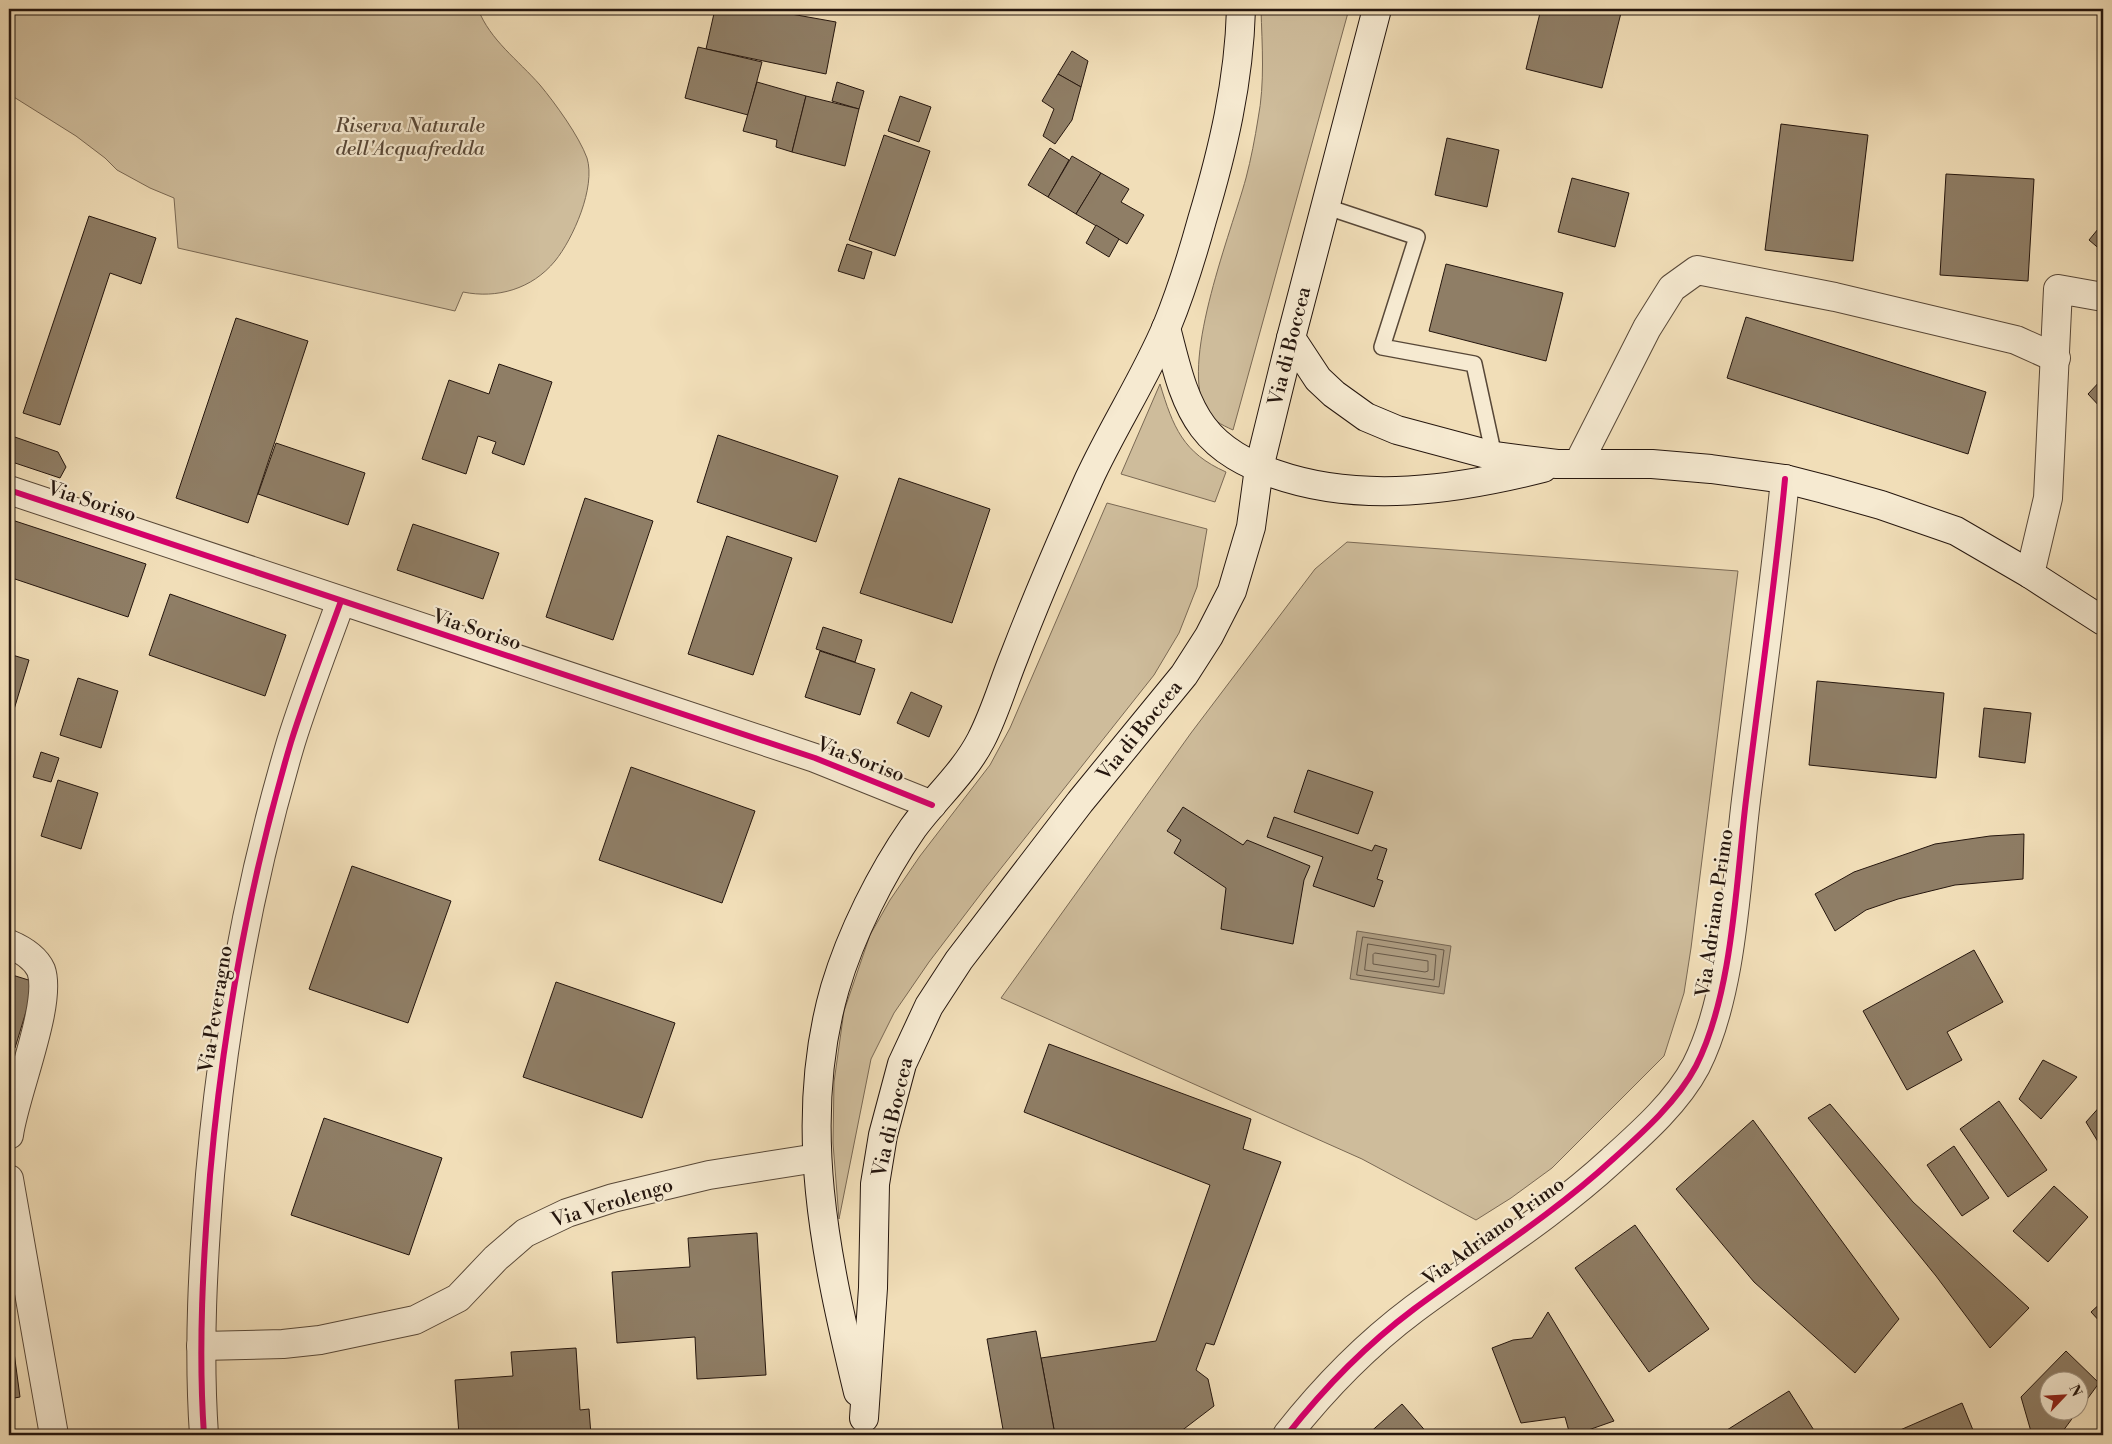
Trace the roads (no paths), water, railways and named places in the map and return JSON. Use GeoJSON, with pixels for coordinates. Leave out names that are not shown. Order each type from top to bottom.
{"type":"FeatureCollection","features":[{"type":"Feature","properties":{"kind":"street","name":"Via di Boccea"},"geometry":{"type":"LineString","coordinates":[[866,1427],[833,1285],[821,1209],[817,1158],[822,1062],[835,988],[859,928],[888,868],[932,805],[965,765],[981,741],[1014,654],[1090,478],[1166,328],[1198,234],[1228,124],[1239,55],[1241,9]]}},
{"type":"Feature","properties":{"kind":"street","name":"Via di Boccea"},"geometry":{"type":"LineString","coordinates":[[866,1427],[873,1288],[875,1184],[894,1088],[909,1045],[929,1006],[959,960],[1056,833],[1195,659],[1223,611],[1240,568],[1251,527],[1259,468],[1324,206],[1377,9]]}},
{"type":"Feature","properties":{"kind":"street"},"geometry":{"type":"LineString","coordinates":[[1166,328],[1187,397],[1202,426],[1221,447],[1259,468],[1309,484],[1370,492],[1433,488],[1505,478],[1568,464],[1672,288],[1697,270],[1835,297],[2016,340],[2056,358]]}},
{"type":"Feature","properties":{"kind":"street"},"geometry":{"type":"LineString","coordinates":[[2030,574],[2048,498],[2058,289],[2103,297]]}},
{"type":"Feature","properties":{"kind":"street"},"geometry":{"type":"LineString","coordinates":[[1291,338],[1318,379],[1349,406],[1366,417],[1397,430],[1494,456],[1568,464],[1652,464],[1785,479],[1881,505],[1949,528],[2030,574],[2103,621]]}},
{"type":"Feature","properties":{"kind":"street","name":"Via Adriano Primo"},"geometry":{"type":"LineString","coordinates":[[1288,1435],[1327,1388],[1368,1346],[1413,1310],[1554,1209],[1610,1162],[1667,1106],[1696,1066],[1712,1024],[1727,961],[1768,612],[1780,540],[1785,479]]}},
{"type":"Feature","properties":{"kind":"street","name":"Via Soriso"},"geometry":{"type":"LineString","coordinates":[[9,490],[815,758],[932,805]]}},
{"type":"Feature","properties":{"kind":"street","name":"Via Peveragno"},"geometry":{"type":"LineString","coordinates":[[204,1435],[201,1346],[203,1269],[212,1156],[222,1065],[238,966],[259,866],[280,781],[302,707],[341,601]]}},
{"type":"Feature","properties":{"kind":"street"},"geometry":{"type":"LineString","coordinates":[[9,944],[25,951],[40,970],[44,995],[12,1114],[9,1136]]}},
{"type":"Feature","properties":{"kind":"street","name":"Via Verolengo"},"geometry":{"type":"LineString","coordinates":[[201,1346],[283,1344],[320,1340],[415,1320],[458,1298],[496,1258],[525,1233],[567,1213],[709,1175],[817,1158]]}},
{"type":"Feature","properties":{"kind":"street"},"geometry":{"type":"LineString","coordinates":[[9,1179],[14,1250],[54,1435]]}},
{"type":"Feature","properties":{"kind":"lane"},"geometry":{"type":"LineString","coordinates":[[1324,206],[1416,237],[1382,347],[1474,364],[1494,456]]}},
{"type":"Feature","properties":{"kind":"water"},"geometry":{"type":"Polygon","coordinates":[[[1357,931],[1451,946],[1444,994],[1350,979],[1357,931]]]}},
{"type":"Feature","properties":{"kind":"park label","name":"Riserva Naturale dell'Acquafredda"},"geometry":{"type":"Point","coordinates":[410,136]}}]}
